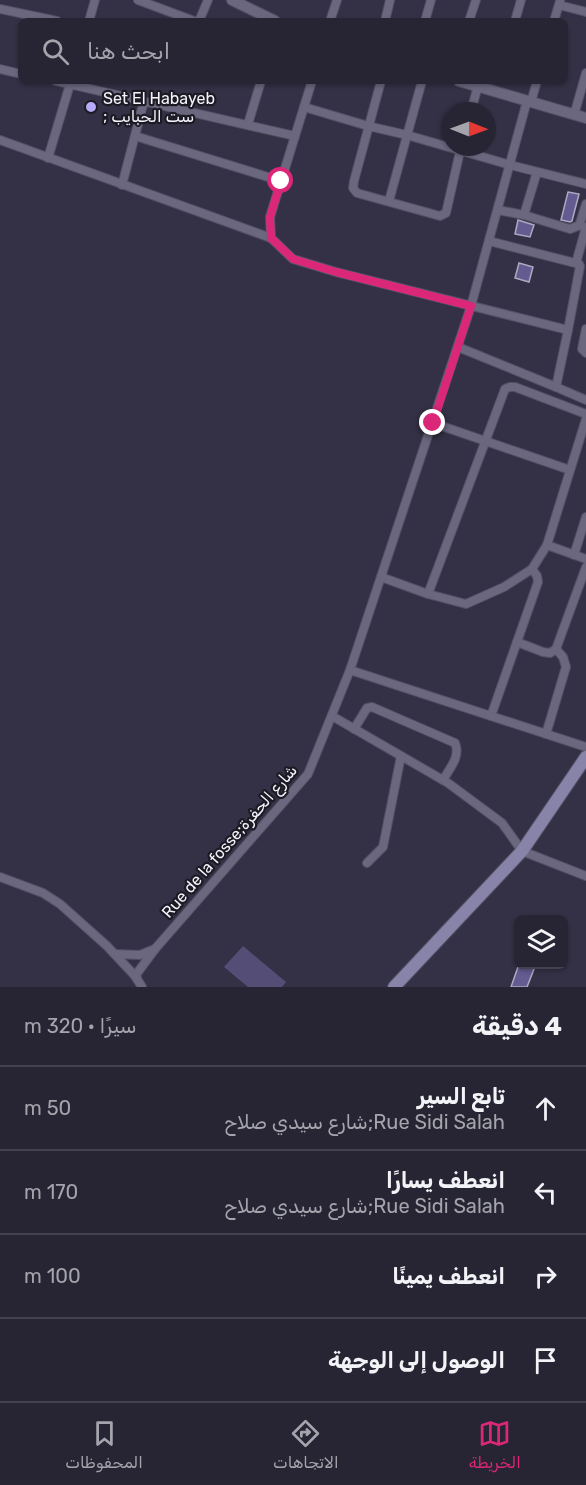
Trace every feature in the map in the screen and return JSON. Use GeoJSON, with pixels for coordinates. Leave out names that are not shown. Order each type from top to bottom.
{"type":"FeatureCollection","features":[{"type":"Feature","properties":{"kind":"main road"},"geometry":{"type":"LineString","coordinates":[[394,987],[522,851],[586,757]]}},
{"type":"Feature","properties":{"kind":"street"},"geometry":{"type":"LineString","coordinates":[[89,18],[95,0]]}},
{"type":"Feature","properties":{"kind":"street"},"geometry":{"type":"LineString","coordinates":[[138,0],[186,18]]}},
{"type":"Feature","properties":{"kind":"street"},"geometry":{"type":"LineString","coordinates":[[200,18],[208,0]]}},
{"type":"Feature","properties":{"kind":"street"},"geometry":{"type":"LineString","coordinates":[[232,0],[269,18]]}},
{"type":"Feature","properties":{"kind":"street"},"geometry":{"type":"LineString","coordinates":[[331,18],[337,0]]}},
{"type":"Feature","properties":{"kind":"street"},"geometry":{"type":"LineString","coordinates":[[386,18],[390,0]]}},
{"type":"Feature","properties":{"kind":"street"},"geometry":{"type":"LineString","coordinates":[[426,18],[431,0]]}},
{"type":"Feature","properties":{"kind":"street"},"geometry":{"type":"LineString","coordinates":[[470,18],[476,0]]}},
{"type":"Feature","properties":{"kind":"street"},"geometry":{"type":"LineString","coordinates":[[516,18],[521,0]]}},
{"type":"Feature","properties":{"kind":"street"},"geometry":{"type":"LineString","coordinates":[[555,18],[560,2],[586,12]]}},
{"type":"Feature","properties":{"kind":"street"},"geometry":{"type":"LineString","coordinates":[[0,9],[43,18]]}},
{"type":"Feature","properties":{"kind":"street"},"geometry":{"type":"LineString","coordinates":[[0,69],[18,73]]}},
{"type":"Feature","properties":{"kind":"street"},"geometry":{"type":"LineString","coordinates":[[574,115],[586,73]]}},
{"type":"Feature","properties":{"kind":"street"},"geometry":{"type":"LineString","coordinates":[[48,158],[69,84]]}},
{"type":"Feature","properties":{"kind":"street"},"geometry":{"type":"LineString","coordinates":[[78,84],[295,136]]}},
{"type":"Feature","properties":{"kind":"street"},"geometry":{"type":"LineString","coordinates":[[248,124],[260,84]]}},
{"type":"Feature","properties":{"kind":"street"},"geometry":{"type":"LineString","coordinates":[[271,238],[270,217],[311,84]]}},
{"type":"Feature","properties":{"kind":"street"},"geometry":{"type":"LineString","coordinates":[[380,84],[354,181],[353,188],[357,193],[440,216],[446,213],[459,156]]}},
{"type":"Feature","properties":{"kind":"street"},"geometry":{"type":"LineString","coordinates":[[389,201],[421,84]]}},
{"type":"Feature","properties":{"kind":"street"},"geometry":{"type":"LineString","coordinates":[[470,84],[497,86],[529,102],[586,118]]}},
{"type":"Feature","properties":{"kind":"street","name":"Rue de la fosse;شارع الحفرة"},"geometry":{"type":"LineString","coordinates":[[137,978],[135,976],[155,949],[308,774],[351,670],[433,423],[471,306],[510,165],[536,84]]}},
{"type":"Feature","properties":{"kind":"street"},"geometry":{"type":"LineString","coordinates":[[474,102],[478,86]]}},
{"type":"Feature","properties":{"kind":"street"},"geometry":{"type":"LineString","coordinates":[[122,185],[144,101]]}},
{"type":"Feature","properties":{"kind":"street"},"geometry":{"type":"LineString","coordinates":[[304,107],[368,126],[442,143]]}},
{"type":"Feature","properties":{"kind":"street"},"geometry":{"type":"LineString","coordinates":[[135,136],[281,181]]}},
{"type":"Feature","properties":{"kind":"street"},"geometry":{"type":"LineString","coordinates":[[0,140],[271,238],[293,259],[567,330]]}},
{"type":"Feature","properties":{"kind":"street"},"geometry":{"type":"LineString","coordinates":[[484,156],[510,165],[586,184]]}},
{"type":"Feature","properties":{"kind":"street"},"geometry":{"type":"LineString","coordinates":[[524,215],[537,172]]}},
{"type":"Feature","properties":{"kind":"street"},"geometry":{"type":"LineString","coordinates":[[576,263],[584,227],[586,204]]}},
{"type":"Feature","properties":{"kind":"street"},"geometry":{"type":"LineString","coordinates":[[498,210],[570,229],[584,227]]}},
{"type":"Feature","properties":{"kind":"street"},"geometry":{"type":"LineString","coordinates":[[489,241],[576,263],[580,266],[556,387]]}},
{"type":"Feature","properties":{"kind":"street"},"geometry":{"type":"LineString","coordinates":[[586,329],[582,346],[582,350],[586,353]]}},
{"type":"Feature","properties":{"kind":"street"},"geometry":{"type":"LineString","coordinates":[[458,347],[586,400]]}},
{"type":"Feature","properties":{"kind":"street"},"geometry":{"type":"LineString","coordinates":[[428,594],[505,389],[515,387],[586,414]]}},
{"type":"Feature","properties":{"kind":"street"},"geometry":{"type":"LineString","coordinates":[[381,577],[428,594],[466,604],[504,587],[532,570],[547,545],[586,419]]}},
{"type":"Feature","properties":{"kind":"street"},"geometry":{"type":"LineString","coordinates":[[433,423],[570,470]]}},
{"type":"Feature","properties":{"kind":"street"},"geometry":{"type":"LineString","coordinates":[[574,555],[586,517]]}},
{"type":"Feature","properties":{"kind":"street"},"geometry":{"type":"LineString","coordinates":[[547,545],[586,560]]}},
{"type":"Feature","properties":{"kind":"street"},"geometry":{"type":"LineString","coordinates":[[517,642],[550,653],[556,649],[586,567]]}},
{"type":"Feature","properties":{"kind":"street"},"geometry":{"type":"LineString","coordinates":[[491,716],[538,582],[532,570]]}},
{"type":"Feature","properties":{"kind":"street"},"geometry":{"type":"LineString","coordinates":[[546,734],[566,668],[563,657],[556,649]]}},
{"type":"Feature","properties":{"kind":"street"},"geometry":{"type":"LineString","coordinates":[[351,670],[586,747]]}},
{"type":"Feature","properties":{"kind":"street"},"geometry":{"type":"LineString","coordinates":[[354,729],[367,708],[372,707],[455,743],[457,756],[443,780]]}},
{"type":"Feature","properties":{"kind":"street"},"geometry":{"type":"LineString","coordinates":[[332,716],[443,780],[502,823],[522,851],[586,876]]}},
{"type":"Feature","properties":{"kind":"street"},"geometry":{"type":"LineString","coordinates":[[367,863],[383,847],[401,756]]}},
{"type":"Feature","properties":{"kind":"street"},"geometry":{"type":"LineString","coordinates":[[0,877],[53,899],[115,954],[137,978],[142,987]]}},
{"type":"Feature","properties":{"kind":"street"},"geometry":{"type":"LineString","coordinates":[[115,954],[140,955],[155,949]]}},
{"type":"Feature","properties":{"kind":"shaded area"},"geometry":{"type":"Polygon","coordinates":[[[243,946],[286,982],[282,987],[248,987],[224,967],[243,946]]]}},
{"type":"Feature","properties":{"kind":"building"},"geometry":{"type":"Polygon","coordinates":[[[568,192],[579,194],[570,222],[561,220],[568,192]]]}},
{"type":"Feature","properties":{"kind":"building"},"geometry":{"type":"Polygon","coordinates":[[[518,220],[534,225],[530,237],[515,234],[518,220]]]}},
{"type":"Feature","properties":{"kind":"building"},"geometry":{"type":"Polygon","coordinates":[[[519,263],[533,267],[529,282],[515,278],[519,263]]]}},
{"type":"Feature","properties":{"kind":"building"},"geometry":{"type":"Polygon","coordinates":[[[517,969],[534,969],[527,987],[511,987],[517,969]]]}},
{"type":"Feature","properties":{"kind":"place","name":"Set El Habayeb ; ست الحبايب"},"geometry":{"type":"Point","coordinates":[91,107]}},
{"type":"Feature","properties":{"kind":"route"},"geometry":{"type":"LineString","coordinates":[[281,181],[270,217],[271,238],[293,259],[471,306],[433,423]]}}]}
